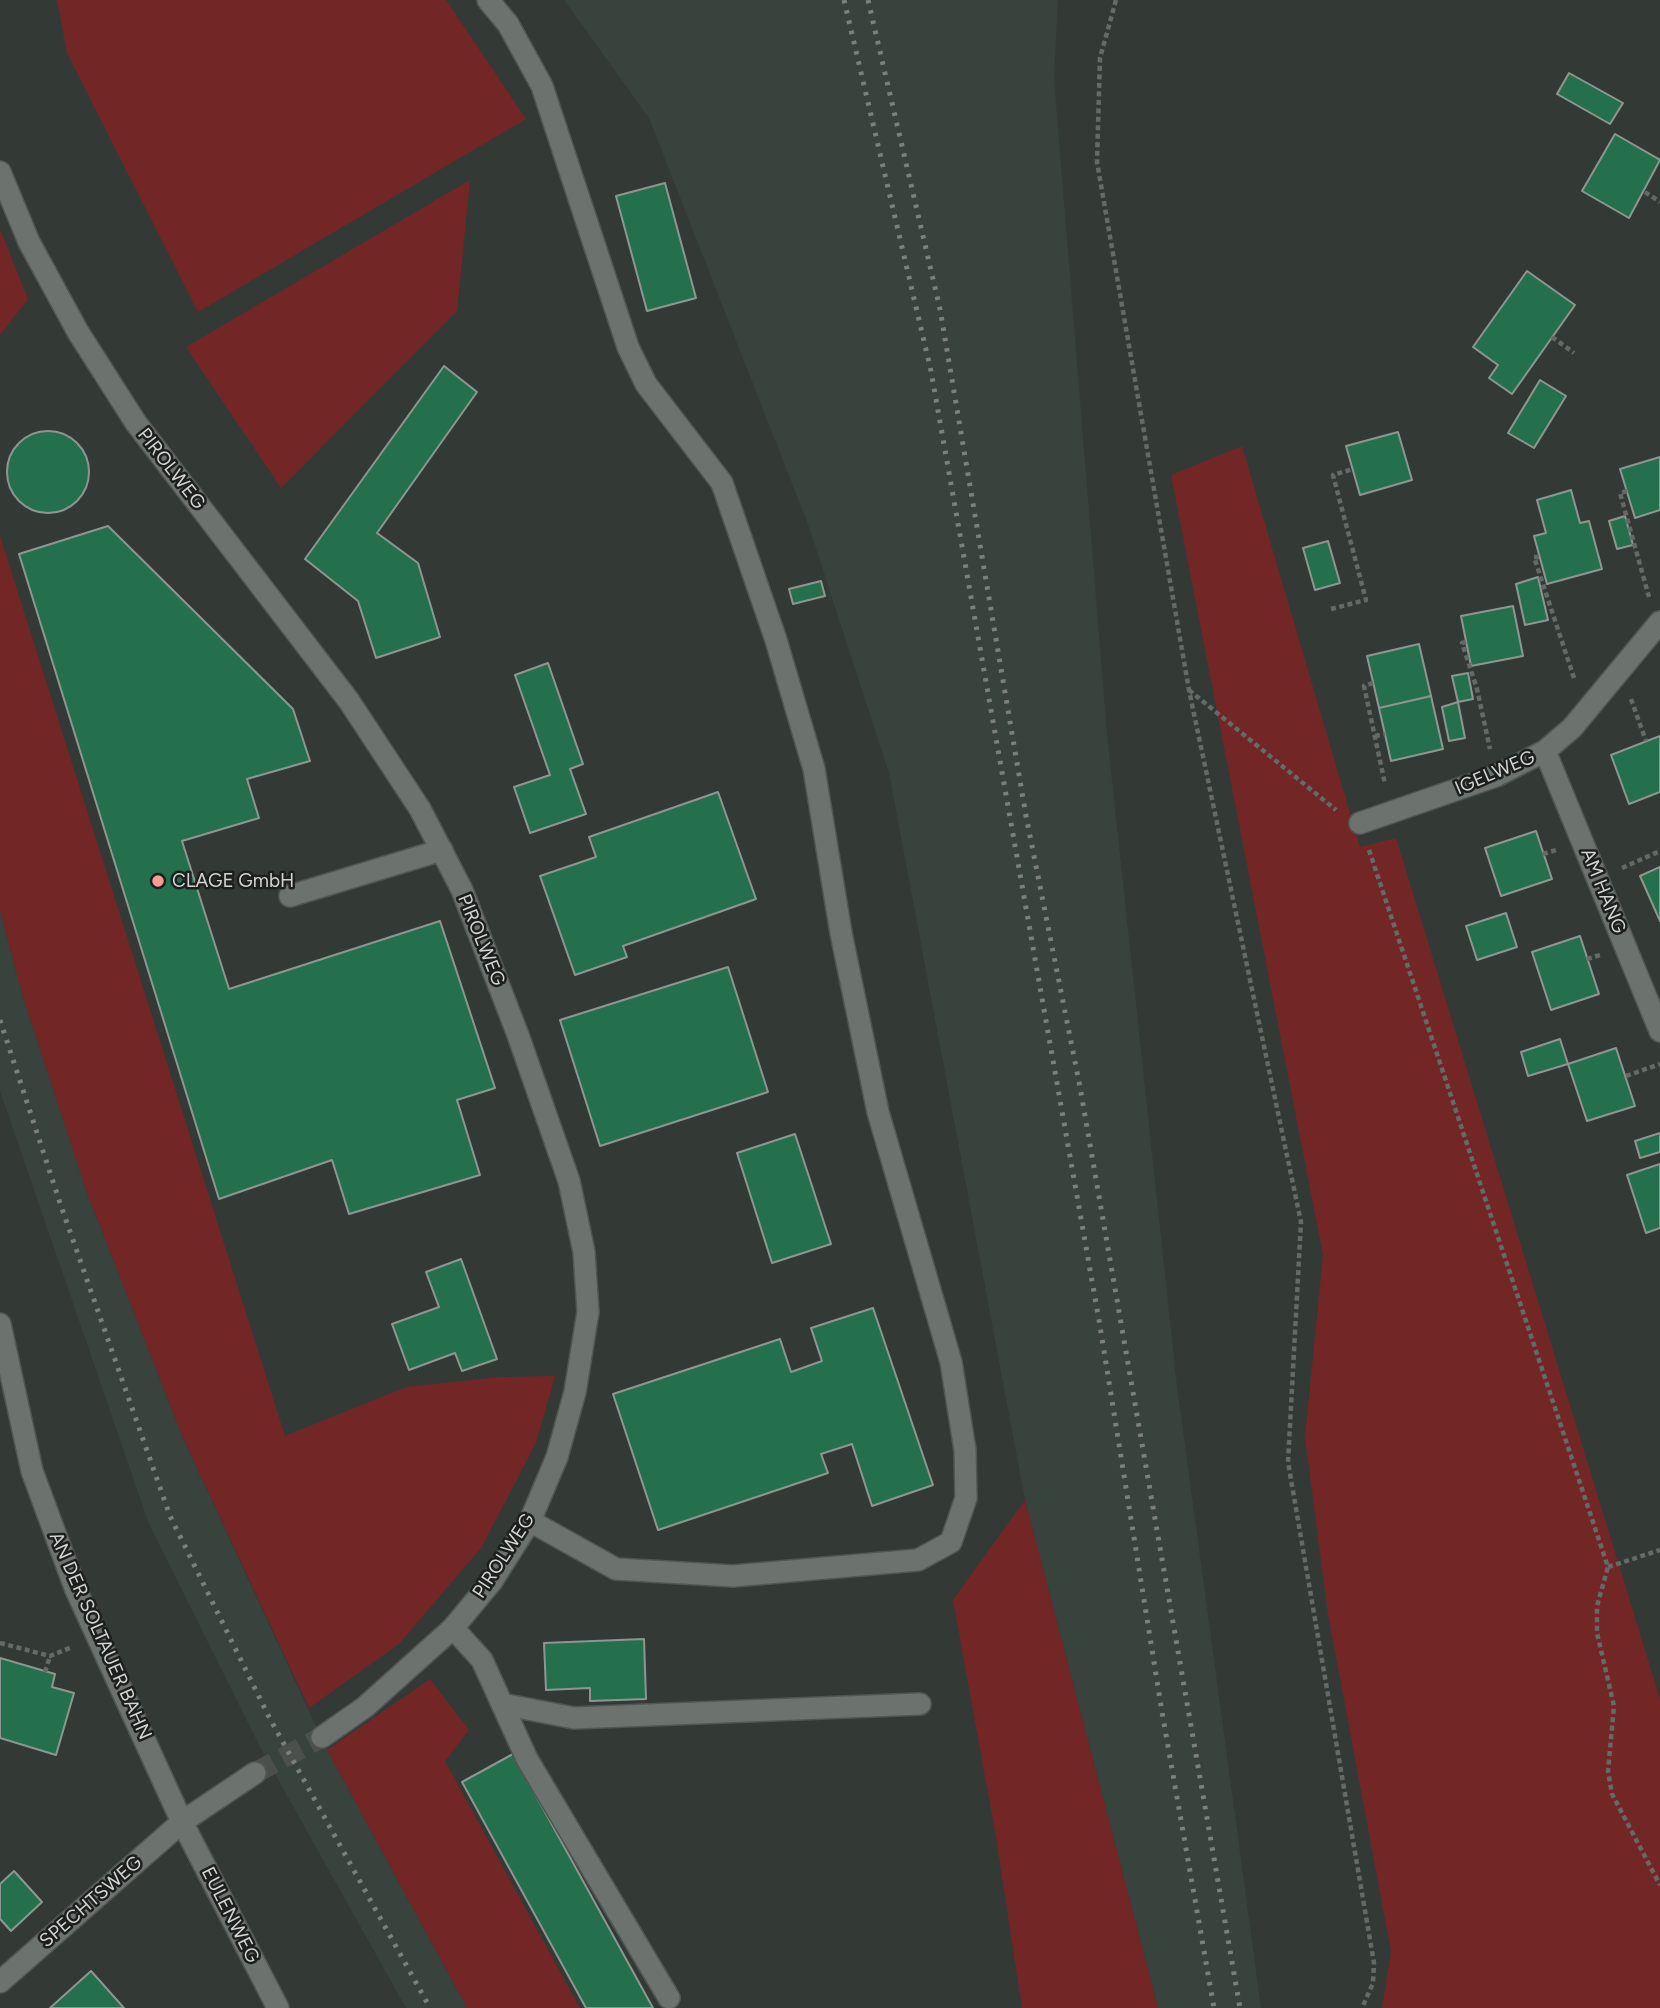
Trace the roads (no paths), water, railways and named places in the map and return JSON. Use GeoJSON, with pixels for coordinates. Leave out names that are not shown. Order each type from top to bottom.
{"type":"FeatureCollection","features":[{"type":"Feature","properties":{"kind":"street"},"geometry":{"type":"LineString","coordinates":[[488,0],[508,24],[542,86],[628,347],[646,384],[722,483],[776,640],[814,769],[841,933],[878,1112],[951,1362],[965,1450],[966,1498],[951,1542],[918,1560],[733,1576],[616,1569],[530,1521]]}},
{"type":"Feature","properties":{"kind":"street","name":"PIROLWEG"},"geometry":{"type":"LineString","coordinates":[[0,172],[29,242],[78,332],[136,423],[349,701],[394,766],[442,850],[486,949],[561,1157],[569,1181],[584,1252],[588,1312],[575,1392],[557,1457],[530,1521],[492,1581],[453,1628],[365,1707],[322,1737]]}},
{"type":"Feature","properties":{"kind":"street","name":"IGELWEG"},"geometry":{"type":"LineString","coordinates":[[1360,823],[1496,776],[1545,751],[1585,712],[1658,623]]}},
{"type":"Feature","properties":{"kind":"street","name":"AM HANG"},"geometry":{"type":"LineString","coordinates":[[1545,751],[1660,1031]]}},
{"type":"Feature","properties":{"kind":"street"},"geometry":{"type":"LineString","coordinates":[[290,896],[392,868],[442,850]]}},
{"type":"Feature","properties":{"kind":"street","name":"AN DER SOLTAUER BAHN"},"geometry":{"type":"LineString","coordinates":[[0,1324],[32,1471],[76,1590],[182,1822]]}},
{"type":"Feature","properties":{"kind":"street"},"geometry":{"type":"LineString","coordinates":[[453,1628],[482,1660],[527,1759],[669,1998]]}},
{"type":"Feature","properties":{"kind":"street"},"geometry":{"type":"LineString","coordinates":[[502,1704],[574,1718],[920,1704]]}},
{"type":"Feature","properties":{"kind":"street"},"geometry":{"type":"LineString","coordinates":[[182,1822],[256,1773]]}},
{"type":"Feature","properties":{"kind":"street","name":"SPECHTSWEG"},"geometry":{"type":"LineString","coordinates":[[0,1982],[182,1822]]}},
{"type":"Feature","properties":{"kind":"street","name":"EULENWEG"},"geometry":{"type":"LineString","coordinates":[[182,1822],[278,2008]]}},
{"type":"Feature","properties":{"kind":"tunnel"},"geometry":{"type":"LineString","coordinates":[[255,1773],[322,1737]]}},
{"type":"Feature","properties":{"kind":"railway"},"geometry":{"type":"LineString","coordinates":[[844,0],[931,371],[1100,1326],[1162,1712],[1214,2008]]}},
{"type":"Feature","properties":{"kind":"railway"},"geometry":{"type":"LineString","coordinates":[[868,0],[940,309],[1026,816],[1080,1087],[1240,2008]]}},
{"type":"Feature","properties":{"kind":"railway"},"geometry":{"type":"LineString","coordinates":[[0,1020],[61,1206],[170,1516],[269,1717],[430,2008]]}},
{"type":"Feature","properties":{"kind":"place","name":"CLAGE GmbH"},"geometry":{"type":"Point","coordinates":[158,881]}}]}
